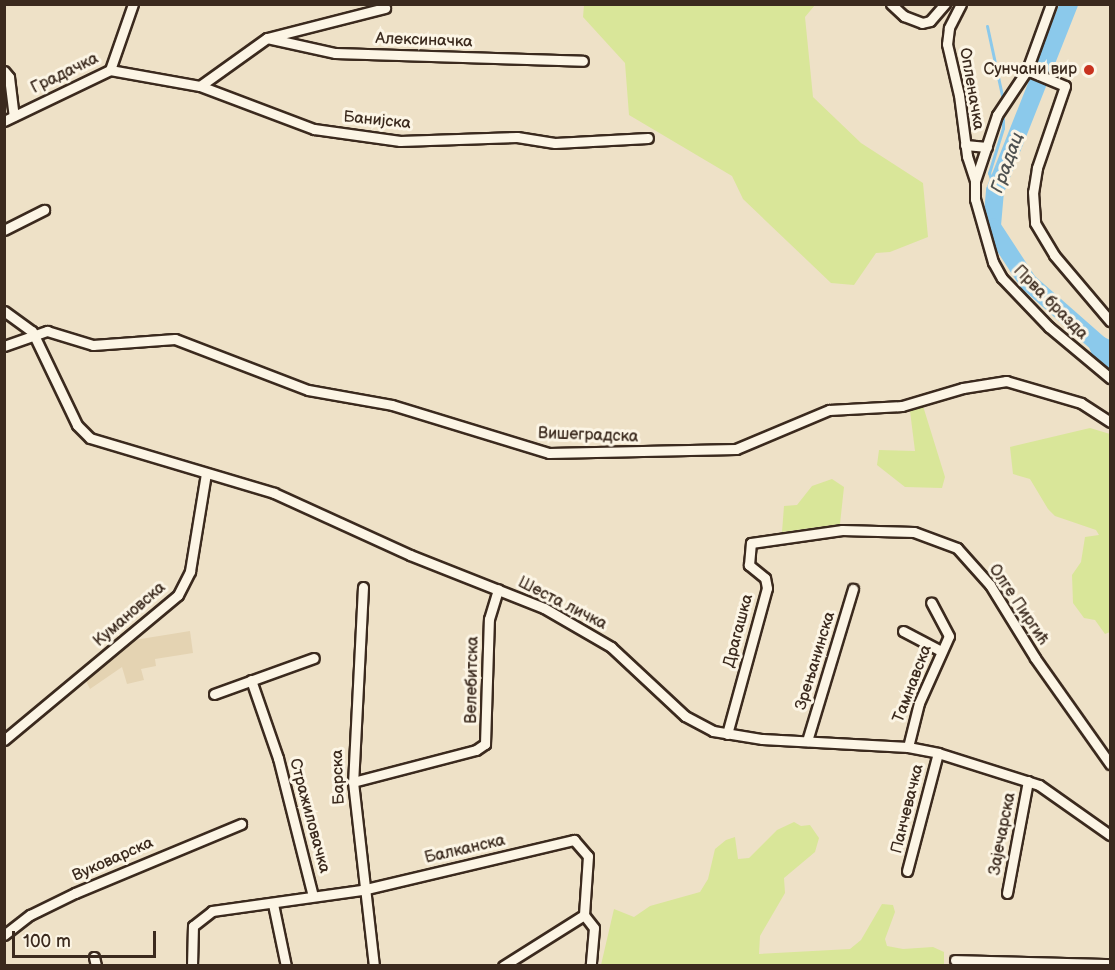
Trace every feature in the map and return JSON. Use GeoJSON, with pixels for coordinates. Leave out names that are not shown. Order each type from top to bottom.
{"type":"FeatureCollection","features":[{"type":"Feature","properties":{"kind":"street","name":"Градачка"},"geometry":{"type":"LineString","coordinates":[[9,119],[57,92],[110,70],[133,4]]}},
{"type":"Feature","properties":{"kind":"street"},"geometry":{"type":"LineString","coordinates":[[891,4],[904,16],[922,22],[930,21],[945,4]]}},
{"type":"Feature","properties":{"kind":"street","name":"Опленачка"},"geometry":{"type":"LineString","coordinates":[[961,4],[949,28],[947,44],[965,145],[975,181]]}},
{"type":"Feature","properties":{"kind":"street","name":"Прва бразда"},"geometry":{"type":"LineString","coordinates":[[1051,4],[1030,72],[999,111],[975,181],[980,219],[993,262],[1002,278],[1049,327],[1110,378]]}},
{"type":"Feature","properties":{"kind":"street"},"geometry":{"type":"LineString","coordinates":[[200,86],[267,38],[385,8]]}},
{"type":"Feature","properties":{"kind":"street","name":"Алексиначка"},"geometry":{"type":"LineString","coordinates":[[267,38],[335,53],[583,61]]}},
{"type":"Feature","properties":{"kind":"street","name":"Банијска"},"geometry":{"type":"LineString","coordinates":[[110,70],[200,86],[315,129],[400,141],[517,137],[555,143],[648,138]]}},
{"type":"Feature","properties":{"kind":"street"},"geometry":{"type":"LineString","coordinates":[[4,71],[9,77],[9,119]]}},
{"type":"Feature","properties":{"kind":"street"},"geometry":{"type":"LineString","coordinates":[[1030,72],[1065,86],[1042,146],[1033,192],[1035,223],[1054,255],[1110,321]]}},
{"type":"Feature","properties":{"kind":"street"},"geometry":{"type":"LineString","coordinates":[[965,145],[987,147]]}},
{"type":"Feature","properties":{"kind":"street"},"geometry":{"type":"LineString","coordinates":[[4,230],[44,210]]}},
{"type":"Feature","properties":{"kind":"street"},"geometry":{"type":"LineString","coordinates":[[4,310],[29,327],[34,336]]}},
{"type":"Feature","properties":{"kind":"street","name":"Вишеградска"},"geometry":{"type":"LineString","coordinates":[[4,346],[51,332],[93,345],[175,339],[308,390],[392,405],[549,453],[736,449],[829,410],[902,406],[963,387],[1006,381],[1081,403],[1110,422]]}},
{"type":"Feature","properties":{"kind":"street","name":"Шеста личка"},"geometry":{"type":"LineString","coordinates":[[34,336],[83,433],[274,493],[410,555],[544,608],[611,647],[685,716],[728,734],[908,747],[938,753],[1028,781],[1051,792],[1110,835]]}},
{"type":"Feature","properties":{"kind":"street","name":"Кумановска"},"geometry":{"type":"LineString","coordinates":[[4,740],[178,595],[190,571],[206,473]]}},
{"type":"Feature","properties":{"kind":"street","name":"Олге Пиргић"},"geometry":{"type":"LineString","coordinates":[[751,543],[842,530],[914,532],[950,544],[990,585],[1035,658],[1110,764]]}},
{"type":"Feature","properties":{"kind":"street","name":"Драгашка"},"geometry":{"type":"LineString","coordinates":[[728,734],[767,588],[765,578],[748,565],[751,543]]}},
{"type":"Feature","properties":{"kind":"street","name":"Барска"},"geometry":{"type":"LineString","coordinates":[[363,587],[354,782],[363,890],[374,966]]}},
{"type":"Feature","properties":{"kind":"street","name":"Велебитска"},"geometry":{"type":"LineString","coordinates":[[354,782],[476,750],[485,744],[489,619],[498,589]]}},
{"type":"Feature","properties":{"kind":"street","name":"Зрењанинска"},"geometry":{"type":"LineString","coordinates":[[807,741],[854,589]]}},
{"type":"Feature","properties":{"kind":"street","name":"Тамнавска"},"geometry":{"type":"LineString","coordinates":[[908,747],[919,703],[949,632],[931,602]]}},
{"type":"Feature","properties":{"kind":"street"},"geometry":{"type":"LineString","coordinates":[[903,631],[941,651]]}},
{"type":"Feature","properties":{"kind":"street"},"geometry":{"type":"LineString","coordinates":[[214,694],[314,658]]}},
{"type":"Feature","properties":{"kind":"street","name":"Стражиловачка"},"geometry":{"type":"LineString","coordinates":[[192,966],[191,934],[201,916],[212,911],[273,904],[314,896],[278,758],[251,680]]}},
{"type":"Feature","properties":{"kind":"street","name":"Панчевачка"},"geometry":{"type":"LineString","coordinates":[[907,871],[938,753]]}},
{"type":"Feature","properties":{"kind":"street","name":"Зајечарска"},"geometry":{"type":"LineString","coordinates":[[1007,892],[1028,781]]}},
{"type":"Feature","properties":{"kind":"street","name":"Вуковарска"},"geometry":{"type":"LineString","coordinates":[[4,935],[30,915],[75,893],[241,824]]}},
{"type":"Feature","properties":{"kind":"street","name":"Балканска"},"geometry":{"type":"LineString","coordinates":[[314,896],[363,890],[574,840],[588,856],[584,915]]}},
{"type":"Feature","properties":{"kind":"street"},"geometry":{"type":"LineString","coordinates":[[273,904],[286,966]]}},
{"type":"Feature","properties":{"kind":"street"},"geometry":{"type":"LineString","coordinates":[[503,966],[584,915],[594,928],[591,966]]}},
{"type":"Feature","properties":{"kind":"street"},"geometry":{"type":"LineString","coordinates":[[955,960],[1003,964],[1110,964]]}},
{"type":"Feature","properties":{"kind":"shaded area"},"geometry":{"type":"Polygon","coordinates":[[[190,631],[193,653],[155,659],[156,666],[141,669],[144,680],[127,684],[122,667],[90,689],[83,675],[122,642],[190,631]]]}},
{"type":"Feature","properties":{"kind":"green space"},"geometry":{"type":"Polygon","coordinates":[[[584,5],[815,5],[805,17],[813,97],[861,143],[923,183],[928,237],[890,252],[876,253],[854,285],[831,283],[743,199],[732,176],[629,115],[625,63],[583,17],[584,5]]]}},
{"type":"Feature","properties":{"kind":"green space"},"geometry":{"type":"Polygon","coordinates":[[[923,406],[945,477],[942,488],[905,487],[877,465],[879,450],[915,451],[910,411],[923,406]]]}},
{"type":"Feature","properties":{"kind":"green space"},"geometry":{"type":"Polygon","coordinates":[[[1090,428],[1110,434],[1110,632],[1105,634],[1095,620],[1084,618],[1073,603],[1072,575],[1081,562],[1085,537],[1099,535],[1096,530],[1055,516],[1048,509],[1030,479],[1013,474],[1010,447],[1090,428]]]}},
{"type":"Feature","properties":{"kind":"green space"},"geometry":{"type":"Polygon","coordinates":[[[832,479],[844,487],[840,524],[782,532],[784,506],[797,505],[812,486],[832,479]]]}},
{"type":"Feature","properties":{"kind":"green space"},"geometry":{"type":"Polygon","coordinates":[[[794,822],[801,826],[810,825],[819,838],[815,852],[784,878],[785,893],[760,936],[759,954],[850,949],[861,940],[882,904],[893,905],[895,912],[885,939],[887,946],[903,949],[933,947],[944,952],[944,965],[601,965],[614,909],[634,917],[650,906],[700,892],[708,879],[715,849],[726,840],[735,837],[738,859],[749,858],[777,830],[794,822]]]}},
{"type":"Feature","properties":{"kind":"water"},"geometry":{"type":"Polygon","coordinates":[[[1081,326],[1110,340],[1110,369],[1092,355],[1081,326]]]}},
{"type":"Feature","properties":{"kind":"waterway","name":"Градац"},"geometry":{"type":"LineString","coordinates":[[1069,4],[995,191],[992,227],[1028,282],[1110,354]]}},
{"type":"Feature","properties":{"kind":"waterway"},"geometry":{"type":"LineString","coordinates":[[987,26],[1003,100]]}},
{"type":"Feature","properties":{"kind":"waterway"},"geometry":{"type":"LineString","coordinates":[[995,191],[989,173],[1003,128],[1003,112]]}},
{"type":"Feature","properties":{"kind":"place","name":"Сунчани вир"},"geometry":{"type":"Point","coordinates":[1089,70]}}]}
